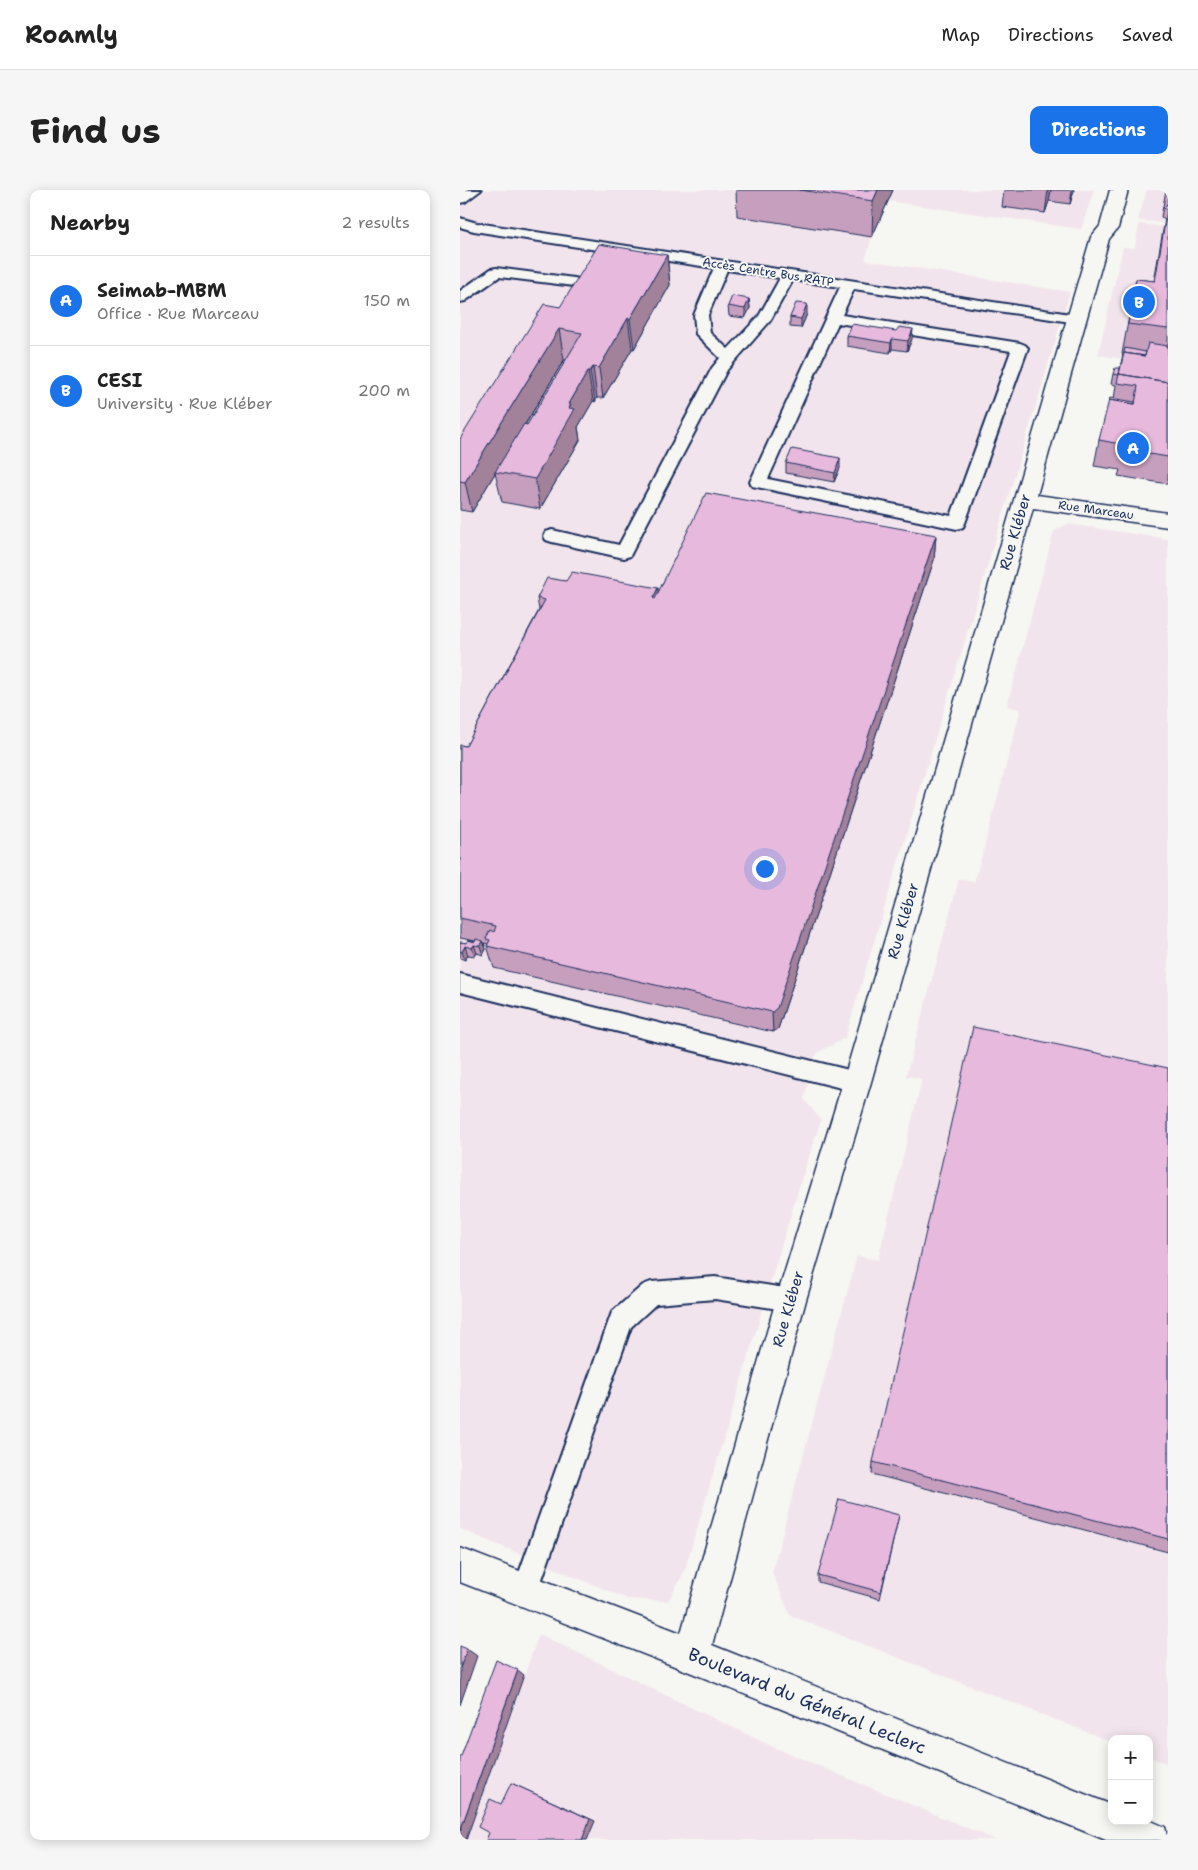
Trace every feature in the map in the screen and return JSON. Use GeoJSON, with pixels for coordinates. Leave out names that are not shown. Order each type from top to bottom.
{"type":"FeatureCollection","features":[{"type":"Feature","properties":{"kind":"street","name":"Rue Kléber"},"geometry":{"type":"LineString","coordinates":[[692,1655],[791,1300],[856,1082],[1100,237],[1109,228],[1119,190]]}},
{"type":"Feature","properties":{"kind":"street","name":"Rue Marceau"},"geometry":{"type":"LineString","coordinates":[[1024,500],[1168,520]]}},
{"type":"Feature","properties":{"kind":"street","name":"Boulevard du Général Leclerc"},"geometry":{"type":"LineString","coordinates":[[460,1565],[692,1655],[1152,1840]]}},
{"type":"Feature","properties":{"kind":"lane"},"geometry":{"type":"LineString","coordinates":[[460,199],[474,190]]}},
{"type":"Feature","properties":{"kind":"lane","name":"Accès Centre Bus RATP"},"geometry":{"type":"LineString","coordinates":[[460,222],[474,227],[1077,319]]}},
{"type":"Feature","properties":{"kind":"lane"},"geometry":{"type":"LineString","coordinates":[[722,265],[700,315],[703,334],[729,358]]}},
{"type":"Feature","properties":{"kind":"lane"},"geometry":{"type":"LineString","coordinates":[[460,298],[496,272],[574,282]]}},
{"type":"Feature","properties":{"kind":"lane"},"geometry":{"type":"LineString","coordinates":[[552,536],[624,552],[720,368],[765,318],[789,275]]}},
{"type":"Feature","properties":{"kind":"lane"},"geometry":{"type":"LineString","coordinates":[[834,318],[1020,348],[956,523],[758,482],[849,284]]}},
{"type":"Feature","properties":{"kind":"lane"},"geometry":{"type":"LineString","coordinates":[[460,983],[856,1082]]}},
{"type":"Feature","properties":{"kind":"lane"},"geometry":{"type":"LineString","coordinates":[[526,1590],[621,1320],[651,1293],[715,1288],[791,1300]]}},
{"type":"Feature","properties":{"kind":"shaded area"},"geometry":{"type":"Polygon","coordinates":[[[460,190],[1094,190],[1081,229],[888,201],[872,237],[865,260],[1070,292],[845,1038],[817,1053],[811,1070],[804,1099],[821,1120],[802,1177],[684,1572],[668,1601],[628,1599],[460,1529],[460,190]]]}},
{"type":"Feature","properties":{"kind":"shaded area"},"geometry":{"type":"Polygon","coordinates":[[[1147,190],[1168,190],[1168,224],[1138,220],[1147,190]]]}},
{"type":"Feature","properties":{"kind":"shaded area"},"geometry":{"type":"Polygon","coordinates":[[[1139,224],[1168,227],[1168,365],[1098,355],[1123,247],[1135,248],[1139,224]]]}},
{"type":"Feature","properties":{"kind":"shaded area"},"geometry":{"type":"Polygon","coordinates":[[[1068,524],[1168,539],[1168,1764],[1153,1758],[1153,1735],[1108,1735],[1108,1740],[790,1615],[772,1572],[857,1256],[878,1260],[922,1079],[906,1076],[959,879],[974,882],[983,852],[1021,709],[1007,706],[1054,531],[1068,524]]]}},
{"type":"Feature","properties":{"kind":"shaded area"},"geometry":{"type":"Polygon","coordinates":[[[539,1634],[771,1746],[996,1840],[465,1840],[539,1634]]]}},
{"type":"Feature","properties":{"kind":"building"},"geometry":{"type":"Polygon","coordinates":[[[800,190],[878,190],[873,201],[800,190]]]}},
{"type":"Feature","properties":{"kind":"building"},"geometry":{"type":"Polygon","coordinates":[[[1168,205],[1168,210],[1163,208],[1168,205]]]}},
{"type":"Feature","properties":{"kind":"building"},"geometry":{"type":"Polygon","coordinates":[[[1167,211],[1168,329],[1128,324],[1136,279],[1155,281],[1167,211]]]}},
{"type":"Feature","properties":{"kind":"building"},"geometry":{"type":"Polygon","coordinates":[[[599,244],[667,255],[599,368],[593,367],[588,371],[569,404],[571,404],[569,408],[575,409],[535,479],[495,472],[524,424],[527,425],[582,333],[559,329],[465,482],[460,481],[460,439],[544,304],[560,307],[599,244]]]}},
{"type":"Feature","properties":{"kind":"building"},"geometry":{"type":"Polygon","coordinates":[[[732,296],[749,299],[745,309],[728,306],[732,296]]]}},
{"type":"Feature","properties":{"kind":"building"},"geometry":{"type":"Polygon","coordinates":[[[796,303],[807,304],[801,319],[790,317],[796,303]]]}},
{"type":"Feature","properties":{"kind":"building"},"geometry":{"type":"Polygon","coordinates":[[[852,324],[896,331],[899,327],[913,329],[908,341],[892,339],[891,343],[847,336],[852,324]]]}},
{"type":"Feature","properties":{"kind":"building"},"geometry":{"type":"Polygon","coordinates":[[[1148,343],[1168,346],[1168,382],[1119,374],[1124,353],[1145,356],[1148,343]]]}},
{"type":"Feature","properties":{"kind":"building"},"geometry":{"type":"Polygon","coordinates":[[[1125,348],[1146,352],[1145,356],[1124,353],[1125,348]]]}},
{"type":"Feature","properties":{"kind":"building"},"geometry":{"type":"Polygon","coordinates":[[[1115,368],[1120,368],[1119,375],[1113,374],[1115,368]]]}},
{"type":"Feature","properties":{"kind":"building"},"geometry":{"type":"Polygon","coordinates":[[[1119,374],[1168,382],[1168,457],[1124,450],[1125,445],[1099,440],[1109,400],[1135,404],[1138,386],[1117,383],[1119,374]]]}},
{"type":"Feature","properties":{"kind":"building"},"geometry":{"type":"Polygon","coordinates":[[[1110,398],[1135,402],[1135,404],[1109,400],[1110,398]]]}},
{"type":"Feature","properties":{"kind":"building"},"geometry":{"type":"Polygon","coordinates":[[[792,449],[840,458],[835,473],[786,463],[792,449]]]}},
{"type":"Feature","properties":{"kind":"building"},"geometry":{"type":"Polygon","coordinates":[[[706,493],[936,535],[777,1008],[772,1012],[487,946],[490,940],[486,939],[490,930],[494,932],[496,926],[460,918],[460,745],[466,746],[545,600],[537,598],[547,578],[566,581],[572,572],[658,588],[653,598],[655,599],[706,493]]]}},
{"type":"Feature","properties":{"kind":"building"},"geometry":{"type":"Polygon","coordinates":[[[476,939],[483,941],[480,946],[474,945],[472,948],[465,946],[462,952],[460,951],[460,942],[466,943],[468,940],[475,942],[476,939]]]}},
{"type":"Feature","properties":{"kind":"building"},"geometry":{"type":"Polygon","coordinates":[[[973,1027],[1168,1068],[1168,1539],[873,1462],[973,1027]]]}},
{"type":"Feature","properties":{"kind":"building"},"geometry":{"type":"Polygon","coordinates":[[[839,1499],[899,1515],[881,1592],[818,1575],[839,1499]]]}},
{"type":"Feature","properties":{"kind":"building"},"geometry":{"type":"Polygon","coordinates":[[[460,1646],[467,1649],[460,1668],[460,1646]]]}},
{"type":"Feature","properties":{"kind":"building"},"geometry":{"type":"Polygon","coordinates":[[[496,1660],[518,1670],[460,1831],[460,1759],[496,1660]]]}},
{"type":"Feature","properties":{"kind":"building"},"geometry":{"type":"Polygon","coordinates":[[[511,1783],[590,1819],[582,1840],[486,1840],[489,1833],[478,1827],[490,1799],[501,1804],[511,1783]]]}},
{"type":"Feature","properties":{"kind":"place","name":"CESI"},"geometry":{"type":"Point","coordinates":[1139,302]}},
{"type":"Feature","properties":{"kind":"place","name":"Seimab-MBM"},"geometry":{"type":"Point","coordinates":[1133,448]}}]}
